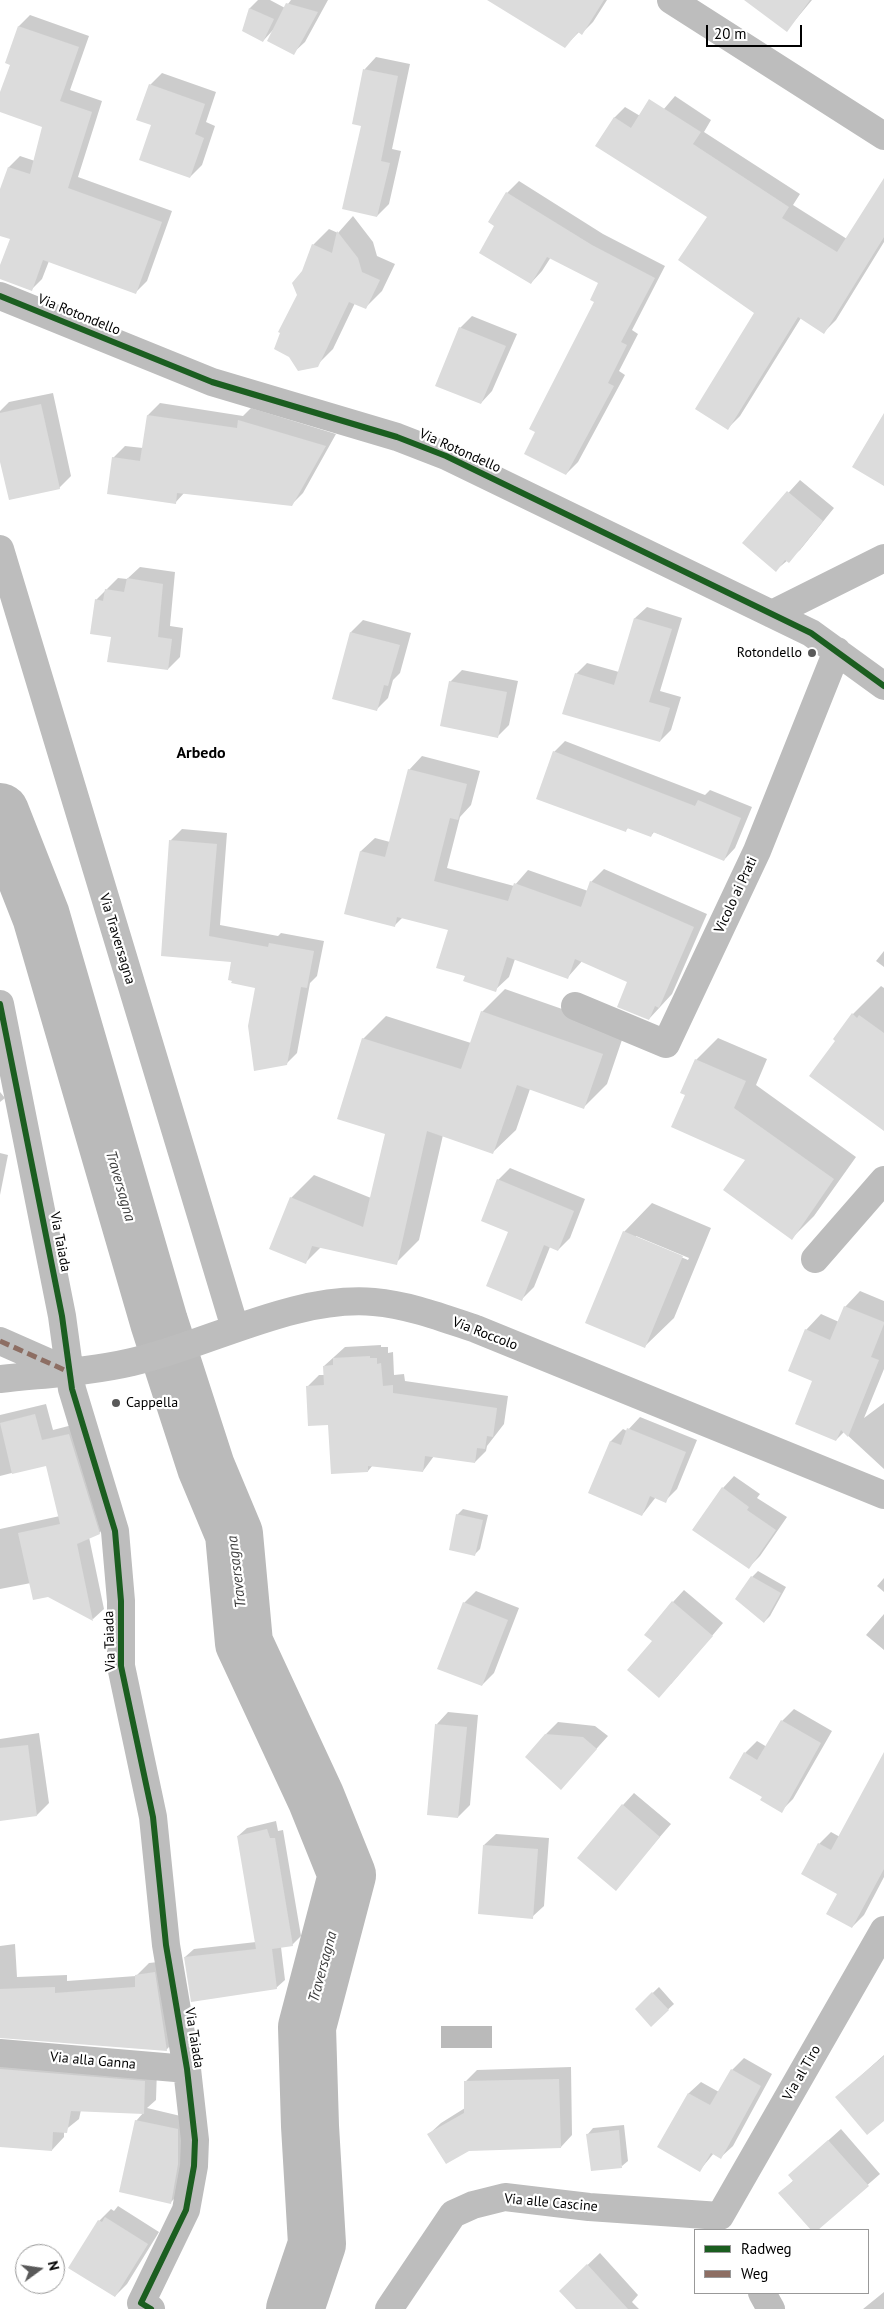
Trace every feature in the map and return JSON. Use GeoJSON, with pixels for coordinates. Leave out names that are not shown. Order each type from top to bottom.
{"type":"FeatureCollection","features":[{"type":"Feature","properties":{"kind":"street"},"geometry":{"type":"LineString","coordinates":[[671,0],[884,136]]}},
{"type":"Feature","properties":{"kind":"street","name":"Via Rotondello"},"geometry":{"type":"LineString","coordinates":[[0,296],[212,382],[396,437],[446,456],[810,633],[884,686]]}},
{"type":"Feature","properties":{"kind":"street","name":"Via Traversagna"},"geometry":{"type":"LineString","coordinates":[[0,550],[225,1331]]}},
{"type":"Feature","properties":{"kind":"street"},"geometry":{"type":"LineString","coordinates":[[772,614],[884,558]]}},
{"type":"Feature","properties":{"kind":"street","name":"Vicolo ai Prati"},"geometry":{"type":"LineString","coordinates":[[574,1006],[666,1044],[757,851],[837,651]]}},
{"type":"Feature","properties":{"kind":"street","name":"Via Taiada"},"geometry":{"type":"LineString","coordinates":[[0,1004],[62,1316],[72,1390],[115,1531],[121,1601],[121,1666],[153,1817],[166,1945],[187,2069],[195,2140],[191,2190],[186,2210],[142,2307]]}},
{"type":"Feature","properties":{"kind":"street"},"geometry":{"type":"LineString","coordinates":[[815,1259],[884,1180]]}},
{"type":"Feature","properties":{"kind":"street","name":"Via Roccolo"},"geometry":{"type":"LineString","coordinates":[[0,1379],[69,1372],[132,1362],[225,1331],[315,1306],[342,1302],[373,1302],[410,1308],[476,1329],[884,1495]]}},
{"type":"Feature","properties":{"kind":"street"},"geometry":{"type":"LineString","coordinates":[[0,1341],[69,1372]]}},
{"type":"Feature","properties":{"kind":"street","name":"Via al Tiro"},"geometry":{"type":"LineString","coordinates":[[724,2223],[884,1930]]}},
{"type":"Feature","properties":{"kind":"street","name":"Via alla Ganna"},"geometry":{"type":"LineString","coordinates":[[0,2053],[187,2069]]}},
{"type":"Feature","properties":{"kind":"street","name":"Via alle Cascine"},"geometry":{"type":"LineString","coordinates":[[389,2309],[453,2214],[473,2205],[504,2197],[724,2223]]}},
{"type":"Feature","properties":{"kind":"street"},"geometry":{"type":"LineString","coordinates":[[763,2294],[771,2309]]}},
{"type":"Feature","properties":{"kind":"shaded area"},"geometry":{"type":"Polygon","coordinates":[[[441,2026],[492,2026],[492,2048],[441,2048],[441,2026]]]}},
{"type":"Feature","properties":{"kind":"building"},"geometry":{"type":"Polygon","coordinates":[[[487,0],[604,0],[582,35],[578,32],[565,48],[487,0]]]}},
{"type":"Feature","properties":{"kind":"building"},"geometry":{"type":"Polygon","coordinates":[[[744,0],[810,0],[787,32],[744,0]]]}},
{"type":"Feature","properties":{"kind":"building"},"geometry":{"type":"Polygon","coordinates":[[[286,3],[318,12],[294,55],[267,41],[286,3]]]}},
{"type":"Feature","properties":{"kind":"building"},"geometry":{"type":"Polygon","coordinates":[[[249,8],[274,19],[263,42],[242,31],[249,8]]]}},
{"type":"Feature","properties":{"kind":"building"},"geometry":{"type":"Polygon","coordinates":[[[18,26],[79,47],[60,101],[92,112],[68,188],[162,222],[136,294],[43,260],[32,291],[0,279],[0,265],[10,239],[0,236],[0,189],[8,167],[30,174],[42,127],[0,112],[0,92],[10,65],[5,63],[18,26]]]}},
{"type":"Feature","properties":{"kind":"building"},"geometry":{"type":"Polygon","coordinates":[[[363,69],[398,76],[381,161],[390,163],[377,217],[342,209],[361,126],[352,124],[363,69]]]}},
{"type":"Feature","properties":{"kind":"building"},"geometry":{"type":"Polygon","coordinates":[[[149,84],[205,104],[195,134],[204,138],[190,178],[139,160],[151,125],[136,120],[149,84]]]}},
{"type":"Feature","properties":{"kind":"building"},"geometry":{"type":"Polygon","coordinates":[[[649,99],[701,132],[693,144],[789,207],[782,218],[837,252],[884,178],[884,237],[824,334],[798,317],[728,430],[695,409],[754,313],[678,260],[707,217],[595,146],[614,117],[631,128],[649,99]]]}},
{"type":"Feature","properties":{"kind":"building"},"geometry":{"type":"Polygon","coordinates":[[[506,192],[592,245],[655,278],[621,342],[627,345],[608,383],[614,386],[566,475],[524,454],[535,432],[529,429],[594,302],[590,300],[598,283],[547,257],[531,284],[479,253],[494,226],[488,222],[506,192]]]}},
{"type":"Feature","properties":{"kind":"building"},"geometry":{"type":"Polygon","coordinates":[[[337,231],[358,258],[362,272],[380,280],[366,309],[349,302],[318,367],[298,371],[289,357],[274,349],[280,333],[278,332],[297,295],[292,283],[302,271],[312,244],[332,253],[337,231]]]}},
{"type":"Feature","properties":{"kind":"building"},"geometry":{"type":"Polygon","coordinates":[[[459,327],[506,346],[481,404],[435,386],[459,327]]]}},
{"type":"Feature","properties":{"kind":"building"},"geometry":{"type":"Polygon","coordinates":[[[41,404],[60,489],[9,500],[0,462],[0,413],[41,404]]]}},
{"type":"Feature","properties":{"kind":"building"},"geometry":{"type":"Polygon","coordinates":[[[884,413],[884,486],[852,467],[884,413]]]}},
{"type":"Feature","properties":{"kind":"building"},"geometry":{"type":"Polygon","coordinates":[[[147,415],[237,428],[238,420],[326,446],[292,506],[177,493],[176,504],[107,494],[112,457],[140,461],[147,415]]]}},
{"type":"Feature","properties":{"kind":"building"},"geometry":{"type":"Polygon","coordinates":[[[787,491],[823,521],[789,563],[785,560],[776,572],[742,543],[787,491]]]}},
{"type":"Feature","properties":{"kind":"building"},"geometry":{"type":"Polygon","coordinates":[[[127,578],[163,584],[158,637],[172,639],[168,670],[107,662],[111,637],[90,634],[95,599],[103,601],[105,589],[124,592],[127,578]]]}},
{"type":"Feature","properties":{"kind":"building"},"geometry":{"type":"Polygon","coordinates":[[[634,618],[672,629],[649,702],[670,708],[660,742],[562,714],[575,673],[614,685],[634,618]]]}},
{"type":"Feature","properties":{"kind":"building"},"geometry":{"type":"Polygon","coordinates":[[[350,632],[400,645],[388,686],[384,685],[377,711],[332,699],[350,632]]]}},
{"type":"Feature","properties":{"kind":"building"},"geometry":{"type":"Polygon","coordinates":[[[449,681],[507,692],[498,738],[440,726],[449,681]]]}},
{"type":"Feature","properties":{"kind":"building"},"geometry":{"type":"Polygon","coordinates":[[[553,751],[695,806],[698,800],[741,818],[724,861],[653,832],[651,837],[627,828],[626,832],[536,799],[553,751]]]}},
{"type":"Feature","properties":{"kind":"building"},"geometry":{"type":"Polygon","coordinates":[[[408,769],[467,784],[458,820],[450,818],[434,881],[508,901],[514,883],[581,907],[590,881],[694,927],[659,1008],[655,1006],[649,1020],[617,1007],[627,982],[575,959],[568,979],[507,957],[496,992],[463,981],[465,976],[436,968],[448,930],[397,917],[395,927],[344,914],[360,851],[385,857],[408,769]]]}},
{"type":"Feature","properties":{"kind":"building"},"geometry":{"type":"Polygon","coordinates":[[[169,840],[217,844],[209,936],[268,947],[269,943],[314,951],[307,988],[301,987],[287,1065],[254,1071],[248,1026],[255,988],[231,983],[232,981],[228,980],[231,962],[161,956],[169,840]]]}},
{"type":"Feature","properties":{"kind":"building"},"geometry":{"type":"Polygon","coordinates":[[[481,1011],[603,1054],[584,1109],[517,1085],[493,1154],[427,1131],[397,1265],[312,1246],[306,1264],[269,1249],[290,1197],[363,1227],[385,1134],[337,1119],[362,1038],[461,1069],[481,1011]]]}},
{"type":"Feature","properties":{"kind":"building"},"geometry":{"type":"Polygon","coordinates":[[[852,1013],[857,1018],[859,1015],[884,1033],[884,1131],[809,1076],[835,1041],[833,1039],[852,1013]]]}},
{"type":"Feature","properties":{"kind":"building"},"geometry":{"type":"Polygon","coordinates":[[[695,1059],[746,1081],[734,1108],[834,1179],[792,1240],[723,1190],[745,1160],[671,1127],[685,1095],[680,1093],[695,1059]]]}},
{"type":"Feature","properties":{"kind":"building"},"geometry":{"type":"Polygon","coordinates":[[[497,1179],[574,1211],[558,1251],[544,1245],[522,1301],[486,1286],[508,1232],[481,1221],[497,1179]]]}},
{"type":"Feature","properties":{"kind":"building"},"geometry":{"type":"Polygon","coordinates":[[[623,1231],[683,1256],[645,1348],[585,1323],[623,1231]]]}},
{"type":"Feature","properties":{"kind":"building"},"geometry":{"type":"Polygon","coordinates":[[[844,1306],[884,1322],[884,1324],[871,1357],[879,1360],[848,1437],[841,1430],[836,1441],[795,1424],[812,1381],[788,1371],[805,1329],[830,1340],[844,1306]]]}},
{"type":"Feature","properties":{"kind":"building"},"geometry":{"type":"Polygon","coordinates":[[[370,1356],[370,1358],[377,1358],[377,1364],[381,1363],[383,1386],[393,1385],[393,1393],[497,1408],[493,1437],[487,1436],[485,1449],[477,1448],[475,1463],[425,1456],[423,1472],[368,1466],[368,1472],[331,1474],[328,1425],[308,1426],[306,1386],[324,1385],[323,1366],[333,1365],[333,1358],[370,1356]]]}},
{"type":"Feature","properties":{"kind":"building"},"geometry":{"type":"Polygon","coordinates":[[[35,1414],[42,1440],[69,1434],[100,1534],[77,1544],[93,1621],[48,1597],[33,1600],[18,1533],[60,1524],[46,1466],[12,1474],[0,1423],[35,1414]]]}},
{"type":"Feature","properties":{"kind":"building"},"geometry":{"type":"Polygon","coordinates":[[[627,1428],[686,1452],[666,1503],[650,1496],[642,1516],[588,1493],[610,1441],[621,1445],[627,1428]]]}},
{"type":"Feature","properties":{"kind":"building"},"geometry":{"type":"Polygon","coordinates":[[[722,1487],[749,1507],[747,1510],[776,1530],[749,1569],[692,1530],[722,1487]]]}},
{"type":"Feature","properties":{"kind":"building"},"geometry":{"type":"Polygon","coordinates":[[[456,1514],[483,1520],[475,1556],[449,1550],[456,1514]]]}},
{"type":"Feature","properties":{"kind":"building"},"geometry":{"type":"Polygon","coordinates":[[[751,1576],[781,1593],[764,1623],[735,1599],[751,1576]]]}},
{"type":"Feature","properties":{"kind":"building"},"geometry":{"type":"Polygon","coordinates":[[[672,1601],[713,1636],[659,1698],[627,1670],[652,1641],[644,1635],[672,1601]]]}},
{"type":"Feature","properties":{"kind":"building"},"geometry":{"type":"Polygon","coordinates":[[[463,1602],[508,1620],[482,1686],[437,1669],[463,1602]]]}},
{"type":"Feature","properties":{"kind":"building"},"geometry":{"type":"Polygon","coordinates":[[[781,1720],[821,1743],[782,1813],[760,1800],[762,1797],[729,1778],[744,1752],[757,1760],[781,1720]]]}},
{"type":"Feature","properties":{"kind":"building"},"geometry":{"type":"Polygon","coordinates":[[[435,1724],[467,1727],[458,1818],[427,1815],[435,1724]]]}},
{"type":"Feature","properties":{"kind":"building"},"geometry":{"type":"Polygon","coordinates":[[[545,1734],[583,1737],[597,1749],[561,1790],[525,1757],[545,1734]]]}},
{"type":"Feature","properties":{"kind":"building"},"geometry":{"type":"Polygon","coordinates":[[[28,1745],[37,1816],[0,1821],[0,1748],[28,1745]]]}},
{"type":"Feature","properties":{"kind":"building"},"geometry":{"type":"Polygon","coordinates":[[[884,1752],[884,1869],[852,1928],[826,1914],[837,1894],[801,1874],[818,1843],[831,1850],[884,1752]]]}},
{"type":"Feature","properties":{"kind":"building"},"geometry":{"type":"Polygon","coordinates":[[[622,1804],[660,1837],[616,1891],[577,1858],[622,1804]]]}},
{"type":"Feature","properties":{"kind":"building"},"geometry":{"type":"Polygon","coordinates":[[[267,1829],[270,1838],[275,1838],[293,1946],[272,1949],[277,1989],[191,2002],[184,1957],[256,1949],[237,1836],[267,1829]]]}},
{"type":"Feature","properties":{"kind":"building"},"geometry":{"type":"Polygon","coordinates":[[[483,1845],[538,1849],[533,1919],[478,1914],[483,1845]]]}},
{"type":"Feature","properties":{"kind":"building"},"geometry":{"type":"Polygon","coordinates":[[[155,1972],[167,2051],[0,2038],[0,1989],[55,1987],[55,1993],[135,1987],[135,1975],[155,1972]]]}},
{"type":"Feature","properties":{"kind":"building"},"geometry":{"type":"Polygon","coordinates":[[[652,1992],[669,2010],[651,2027],[635,2009],[652,1992]]]}},
{"type":"Feature","properties":{"kind":"building"},"geometry":{"type":"Polygon","coordinates":[[[884,2056],[884,2121],[867,2135],[835,2097],[884,2056]]]}},
{"type":"Feature","properties":{"kind":"building"},"geometry":{"type":"Polygon","coordinates":[[[0,2069],[145,2081],[144,2114],[71,2111],[67,2133],[53,2132],[52,2151],[0,2147],[0,2069]]]}},
{"type":"Feature","properties":{"kind":"building"},"geometry":{"type":"Polygon","coordinates":[[[731,2069],[761,2086],[721,2159],[711,2153],[700,2172],[657,2147],[688,2093],[710,2105],[731,2069]]]}},
{"type":"Feature","properties":{"kind":"building"},"geometry":{"type":"Polygon","coordinates":[[[559,2079],[561,2148],[469,2151],[446,2164],[427,2134],[464,2113],[464,2081],[559,2079]]]}},
{"type":"Feature","properties":{"kind":"building"},"geometry":{"type":"Polygon","coordinates":[[[135,2120],[178,2129],[178,2164],[171,2204],[119,2192],[135,2120]]]}},
{"type":"Feature","properties":{"kind":"building"},"geometry":{"type":"Polygon","coordinates":[[[619,2130],[622,2168],[591,2171],[586,2134],[619,2130]]]}},
{"type":"Feature","properties":{"kind":"building"},"geometry":{"type":"Polygon","coordinates":[[[828,2140],[869,2186],[819,2229],[810,2229],[778,2193],[793,2181],[788,2175],[828,2140]]]}},
{"type":"Feature","properties":{"kind":"building"},"geometry":{"type":"Polygon","coordinates":[[[105,2217],[148,2244],[115,2297],[68,2268],[98,2220],[102,2222],[105,2217]]]}},
{"type":"Feature","properties":{"kind":"building"},"geometry":{"type":"Polygon","coordinates":[[[587,2264],[628,2309],[576,2309],[559,2291],[587,2264]]]}},
{"type":"Feature","properties":{"kind":"waterway","name":"Traversagna"},"geometry":{"type":"LineString","coordinates":[[0,812],[41,916],[159,1322],[206,1467],[234,1534],[244,1643],[316,1798],[347,1875],[307,2027],[310,2126],[317,2244],[295,2309]]}},
{"type":"Feature","properties":{"kind":"marked path"},"geometry":{"type":"LineString","coordinates":[[0,1341],[69,1372]]}},
{"type":"Feature","properties":{"kind":"cycle path"},"geometry":{"type":"LineString","coordinates":[[0,296],[212,382],[397,437],[446,456],[811,633],[884,686]]}},
{"type":"Feature","properties":{"kind":"cycle path"},"geometry":{"type":"LineString","coordinates":[[0,1004],[62,1316],[72,1389],[115,1531],[121,1601],[121,1666],[153,1817],[166,1945],[187,2069],[195,2140],[194,2166],[186,2210],[141,2303],[151,2309]]}},
{"type":"Feature","properties":{"kind":"place","name":"Rotondello"},"geometry":{"type":"Point","coordinates":[812,653]}},
{"type":"Feature","properties":{"kind":"place","name":"Cappella"},"geometry":{"type":"Point","coordinates":[116,1403]}},
{"type":"Feature","properties":{"kind":"district","name":"Arbedo"},"geometry":{"type":"Point","coordinates":[201,753]}}]}
